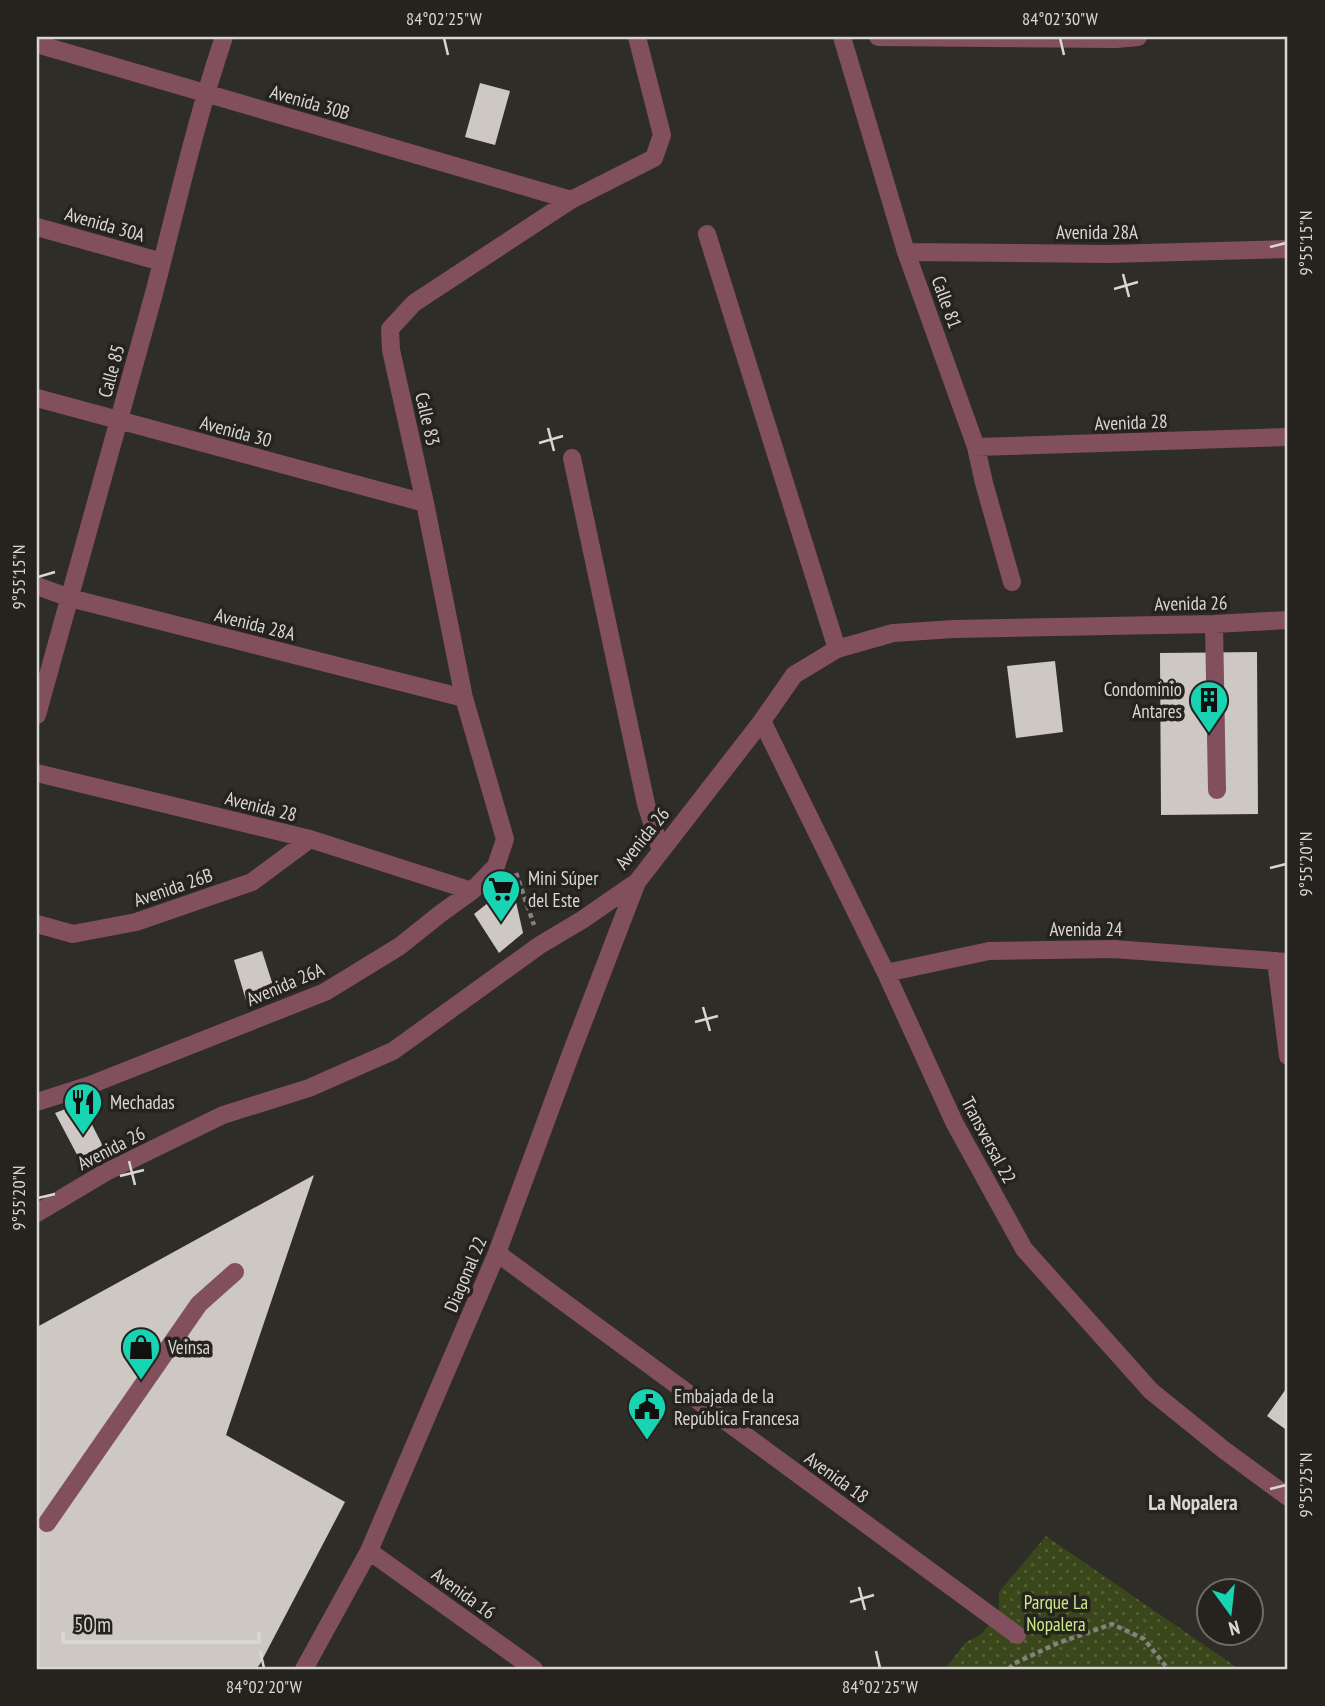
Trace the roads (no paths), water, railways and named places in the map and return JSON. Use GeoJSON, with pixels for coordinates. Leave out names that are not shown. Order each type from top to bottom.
{"type":"FeatureCollection","features":[{"type":"Feature","properties":{"kind":"street","name":"Calle 85"},"geometry":{"type":"LineString","coordinates":[[37,715],[120,421],[205,94],[224,37]]}},
{"type":"Feature","properties":{"kind":"street","name":"Calle 83"},"geometry":{"type":"LineString","coordinates":[[505,839],[464,698],[391,350],[390,329],[414,303],[571,200],[654,158],[663,135],[637,37]]}},
{"type":"Feature","properties":{"kind":"street","name":"Calle 81"},"geometry":{"type":"LineString","coordinates":[[842,37],[906,252],[976,447],[1012,582]]}},
{"type":"Feature","properties":{"kind":"street"},"geometry":{"type":"LineString","coordinates":[[878,37],[1138,37]]}},
{"type":"Feature","properties":{"kind":"street","name":"Avenida 30B"},"geometry":{"type":"LineString","coordinates":[[37,44],[571,200]]}},
{"type":"Feature","properties":{"kind":"street","name":"Avenida 30A"},"geometry":{"type":"LineString","coordinates":[[37,227],[162,262]]}},
{"type":"Feature","properties":{"kind":"street"},"geometry":{"type":"LineString","coordinates":[[707,234],[837,649]]}},
{"type":"Feature","properties":{"kind":"street","name":"Avenida 28A"},"geometry":{"type":"LineString","coordinates":[[906,252],[1109,254],[1288,249]]}},
{"type":"Feature","properties":{"kind":"street","name":"Avenida 30"},"geometry":{"type":"LineString","coordinates":[[37,398],[425,503]]}},
{"type":"Feature","properties":{"kind":"street","name":"Avenida 28"},"geometry":{"type":"LineString","coordinates":[[976,447],[1288,437]]}},
{"type":"Feature","properties":{"kind":"street"},"geometry":{"type":"LineString","coordinates":[[572,458],[646,804],[661,850]]}},
{"type":"Feature","properties":{"kind":"street","name":"Avenida 28A"},"geometry":{"type":"LineString","coordinates":[[37,586],[70,598],[464,698]]}},
{"type":"Feature","properties":{"kind":"street","name":"Avenida 26"},"geometry":{"type":"LineString","coordinates":[[37,1213],[106,1172],[223,1115],[309,1088],[393,1051],[540,945],[637,882],[762,721],[794,675],[837,649],[893,633],[954,629],[1288,620]]}},
{"type":"Feature","properties":{"kind":"street"},"geometry":{"type":"LineString","coordinates":[[1214,624],[1217,790]]}},
{"type":"Feature","properties":{"kind":"street","name":"Transversal 22"},"geometry":{"type":"LineString","coordinates":[[762,721],[886,973],[955,1124],[1024,1249],[1151,1391],[1288,1497]]}},
{"type":"Feature","properties":{"kind":"street","name":"Avenida 28"},"geometry":{"type":"LineString","coordinates":[[37,774],[310,839],[472,891]]}},
{"type":"Feature","properties":{"kind":"street","name":"Avenida 26B"},"geometry":{"type":"LineString","coordinates":[[37,924],[73,934],[136,922],[252,882],[310,839]]}},
{"type":"Feature","properties":{"kind":"street","name":"Avenida 26A"},"geometry":{"type":"LineString","coordinates":[[37,1102],[90,1085],[325,992],[400,946],[472,891],[496,866],[505,839]]}},
{"type":"Feature","properties":{"kind":"street","name":"Diagonal 22"},"geometry":{"type":"LineString","coordinates":[[304,1669],[369,1551],[498,1253],[637,882]]}},
{"type":"Feature","properties":{"kind":"street","name":"Avenida 24"},"geometry":{"type":"LineString","coordinates":[[886,973],[989,951],[1114,949],[1282,962]]}},
{"type":"Feature","properties":{"kind":"street"},"geometry":{"type":"LineString","coordinates":[[1282,962],[1288,1056]]}},
{"type":"Feature","properties":{"kind":"street","name":"Avenida 18"},"geometry":{"type":"LineString","coordinates":[[498,1253],[1017,1635]]}},
{"type":"Feature","properties":{"kind":"street"},"geometry":{"type":"LineString","coordinates":[[47,1523],[199,1304],[235,1272]]}},
{"type":"Feature","properties":{"kind":"street","name":"Avenida 16"},"geometry":{"type":"LineString","coordinates":[[369,1551],[534,1669]]}},
{"type":"Feature","properties":{"kind":"place","name":"Condominio Antares"},"geometry":{"type":"Point","coordinates":[1209,734]}},
{"type":"Feature","properties":{"kind":"place","name":"Mini Súper del Este"},"geometry":{"type":"Point","coordinates":[501,923]}},
{"type":"Feature","properties":{"kind":"place","name":"Mechadas"},"geometry":{"type":"Point","coordinates":[83,1136]}},
{"type":"Feature","properties":{"kind":"place","name":"Veinsa"},"geometry":{"type":"Point","coordinates":[141,1381]}},
{"type":"Feature","properties":{"kind":"place","name":"Embajada de la República Francesa"},"geometry":{"type":"Point","coordinates":[647,1441]}},
{"type":"Feature","properties":{"kind":"district","name":"La Nopalera"},"geometry":{"type":"Point","coordinates":[1193,1503]}},
{"type":"Feature","properties":{"kind":"park label","name":"Parque La Nopalera"},"geometry":{"type":"Point","coordinates":[1056,1613]}}]}
